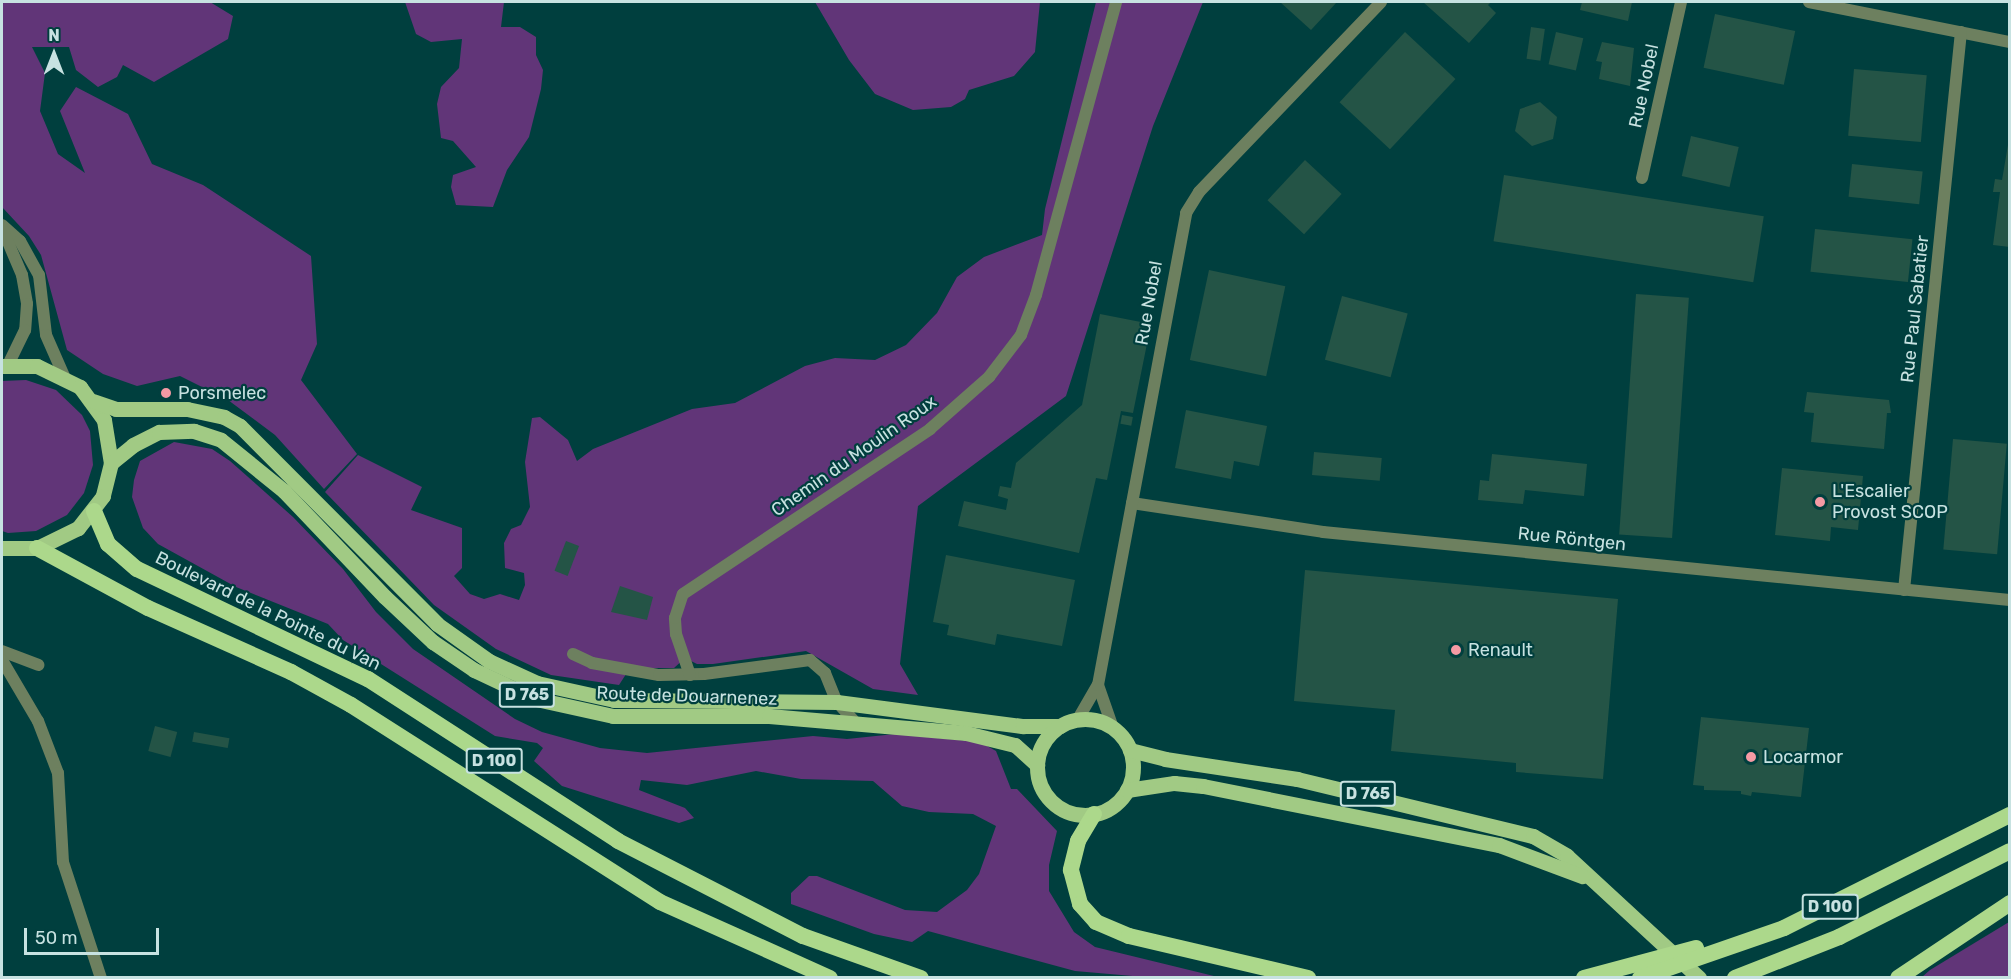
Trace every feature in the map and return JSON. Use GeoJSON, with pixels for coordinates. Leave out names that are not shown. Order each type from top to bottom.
{"type":"FeatureCollection","features":[{"type":"Feature","properties":{"kind":"highway","name":"Boulevard de la Pointe du Van"},"geometry":{"type":"LineString","coordinates":[[94,511],[108,544],[137,569],[368,679],[628,846],[803,936],[921,978]]}},
{"type":"Feature","properties":{"kind":"highway","name":"D 100"},"geometry":{"type":"LineString","coordinates":[[37,548],[148,608],[291,672],[351,705],[660,902],[830,978]]}},
{"type":"Feature","properties":{"kind":"highway"},"geometry":{"type":"LineString","coordinates":[[1094,814],[1078,841],[1071,870],[1080,904],[1096,922],[1129,936],[1308,978]]}},
{"type":"Feature","properties":{"kind":"highway","name":"D 100"},"geometry":{"type":"LineString","coordinates":[[1640,978],[1784,928],[2010,815]]}},
{"type":"Feature","properties":{"kind":"highway","name":"D 100"},"geometry":{"type":"LineString","coordinates":[[1735,978],[1839,937],[2010,851]]}},
{"type":"Feature","properties":{"kind":"highway"},"geometry":{"type":"LineString","coordinates":[[1898,978],[2010,903]]}},
{"type":"Feature","properties":{"kind":"highway"},"geometry":{"type":"LineString","coordinates":[[1584,978],[1784,928]]}},
{"type":"Feature","properties":{"kind":"main road"},"geometry":{"type":"LineString","coordinates":[[2,548],[37,548],[78,528],[94,511],[109,480],[111,463],[110,441],[93,401],[64,376],[37,366],[5,365]]}},
{"type":"Feature","properties":{"kind":"main road","name":"Route de Douarnenez"},"geometry":{"type":"LineString","coordinates":[[93,401],[116,410],[187,410],[224,417],[255,439],[437,624],[512,673],[564,691],[614,700],[837,702],[1023,726],[1060,726]]}},
{"type":"Feature","properties":{"kind":"main road","name":"Route de Douarnenez"},"geometry":{"type":"LineString","coordinates":[[111,463],[133,445],[159,432],[194,431],[221,440],[284,491],[433,642],[474,670],[536,699],[613,716],[769,716],[993,738],[1015,745],[1037,765]]}},
{"type":"Feature","properties":{"kind":"main road"},"geometry":{"type":"LineString","coordinates":[[1078,719],[1090,719],[1113,728],[1130,750],[1132,764],[1127,790],[1113,805],[1094,814],[1066,811],[1054,803],[1041,786],[1037,765],[1048,736],[1060,726],[1078,719]]}},
{"type":"Feature","properties":{"kind":"main road","name":"D 765"},"geometry":{"type":"LineString","coordinates":[[1130,750],[1165,759],[1297,778],[1515,829],[1557,849],[1636,917],[1699,978]]}},
{"type":"Feature","properties":{"kind":"main road","name":"D 765"},"geometry":{"type":"LineString","coordinates":[[1127,790],[1174,783],[1203,786],[1507,847],[1590,879]]}},
{"type":"Feature","properties":{"kind":"street","name":"Chemin du Moulin Roux"},"geometry":{"type":"LineString","coordinates":[[690,675],[676,634],[675,618],[683,594],[930,429],[989,377],[1022,334],[1036,295],[1116,2]]}},
{"type":"Feature","properties":{"kind":"street","name":"Rue Nobel"},"geometry":{"type":"LineString","coordinates":[[1078,719],[1098,685],[1180,234],[1190,203],[1381,2]]}},
{"type":"Feature","properties":{"kind":"street","name":"Rue Nobel"},"geometry":{"type":"LineString","coordinates":[[1642,178],[1681,2]]}},
{"type":"Feature","properties":{"kind":"street"},"geometry":{"type":"LineString","coordinates":[[1809,2],[2010,42]]}},
{"type":"Feature","properties":{"kind":"street","name":"Rue Paul Sabatier"},"geometry":{"type":"LineString","coordinates":[[1904,590],[1961,32]]}},
{"type":"Feature","properties":{"kind":"street"},"geometry":{"type":"LineString","coordinates":[[2,227],[22,275],[27,304],[25,330],[5,365]]}},
{"type":"Feature","properties":{"kind":"street"},"geometry":{"type":"LineString","coordinates":[[2,227],[20,241],[39,275],[46,335],[64,376]]}},
{"type":"Feature","properties":{"kind":"street","name":"Rue Röntgen"},"geometry":{"type":"LineString","coordinates":[[1132,503],[1323,532],[2010,600]]}},
{"type":"Feature","properties":{"kind":"street"},"geometry":{"type":"LineString","coordinates":[[2,651],[38,665]]}},
{"type":"Feature","properties":{"kind":"street"},"geometry":{"type":"LineString","coordinates":[[573,654],[592,663],[636,673],[690,675],[810,660],[830,679],[837,702],[856,724]]}},
{"type":"Feature","properties":{"kind":"street"},"geometry":{"type":"LineString","coordinates":[[2,660],[38,721],[55,764],[61,800],[63,862],[101,978]]}},
{"type":"Feature","properties":{"kind":"street","name":"Rue Nobel"},"geometry":{"type":"LineString","coordinates":[[1098,685],[1113,728]]}},
{"type":"Feature","properties":{"kind":"shaded area"},"geometry":{"type":"Polygon","coordinates":[[[2,2],[210,2],[233,16],[228,39],[154,82],[123,65],[117,77],[98,87],[76,70],[69,47],[32,47],[45,73],[40,111],[58,154],[85,173],[60,111],[76,87],[128,114],[152,164],[203,185],[311,256],[317,344],[301,380],[357,454],[324,489],[275,435],[228,400],[180,376],[137,386],[103,374],[67,350],[41,255],[29,236],[2,207],[2,2]]]}},
{"type":"Feature","properties":{"kind":"shaded area"},"geometry":{"type":"Polygon","coordinates":[[[405,2],[504,2],[501,27],[520,27],[536,37],[536,55],[543,70],[541,89],[529,137],[507,170],[493,207],[456,205],[451,187],[453,175],[476,167],[453,141],[441,138],[437,104],[441,87],[459,68],[462,39],[431,42],[416,34],[405,2]]]}},
{"type":"Feature","properties":{"kind":"shaded area"},"geometry":{"type":"Polygon","coordinates":[[[815,2],[1040,2],[1035,52],[1014,76],[969,90],[965,99],[951,107],[913,110],[875,94],[849,60],[815,2]]]}},
{"type":"Feature","properties":{"kind":"shaded area"},"geometry":{"type":"Polygon","coordinates":[[[1096,2],[1203,2],[1153,126],[1066,396],[918,506],[900,664],[918,695],[873,689],[806,651],[713,664],[697,664],[685,658],[674,668],[630,668],[619,685],[551,675],[496,649],[434,605],[325,492],[358,455],[422,487],[411,510],[462,528],[462,568],[454,576],[470,594],[484,599],[500,594],[519,600],[525,585],[524,573],[505,568],[504,543],[511,529],[521,525],[530,507],[525,462],[532,418],[540,417],[568,440],[577,461],[593,449],[692,409],[735,403],[805,366],[835,358],[875,360],[906,345],[937,313],[957,277],[984,257],[1042,235],[1045,209],[1096,2]]]}},
{"type":"Feature","properties":{"kind":"shaded area"},"geometry":{"type":"Polygon","coordinates":[[[26,380],[56,390],[82,415],[90,431],[93,465],[84,493],[67,515],[36,531],[8,533],[2,531],[2,381],[26,380]]]}},
{"type":"Feature","properties":{"kind":"shaded area"},"geometry":{"type":"Polygon","coordinates":[[[174,442],[212,449],[230,461],[293,517],[343,569],[376,612],[413,649],[515,719],[542,732],[600,748],[647,753],[813,736],[847,739],[895,734],[980,742],[996,751],[1011,789],[1017,789],[1057,831],[1049,865],[1049,891],[1074,932],[1095,947],[1218,977],[1144,977],[1075,971],[928,931],[912,942],[874,934],[791,904],[791,893],[809,876],[817,876],[905,910],[937,912],[967,890],[979,874],[996,826],[973,814],[929,812],[902,806],[873,781],[801,779],[756,771],[687,785],[641,780],[639,790],[685,808],[694,818],[679,823],[562,786],[534,761],[543,748],[537,743],[495,736],[343,640],[328,624],[236,587],[158,544],[143,528],[132,497],[134,480],[140,461],[174,442]]]}},
{"type":"Feature","properties":{"kind":"shaded area"},"geometry":{"type":"Polygon","coordinates":[[[2009,922],[2009,977],[1922,977],[1930,970],[2009,922]]]}},
{"type":"Feature","properties":{"kind":"building"},"geometry":{"type":"Polygon","coordinates":[[[1280,2],[1337,2],[1311,30],[1280,2]]]}},
{"type":"Feature","properties":{"kind":"building"},"geometry":{"type":"Polygon","coordinates":[[[1423,2],[1491,2],[1488,5],[1496,13],[1469,43],[1423,2]]]}},
{"type":"Feature","properties":{"kind":"building"},"geometry":{"type":"Polygon","coordinates":[[[1582,2],[1632,2],[1628,21],[1580,10],[1582,2]]]}},
{"type":"Feature","properties":{"kind":"building"},"geometry":{"type":"Polygon","coordinates":[[[1715,14],[1795,31],[1784,85],[1704,68],[1715,14]]]}},
{"type":"Feature","properties":{"kind":"building"},"geometry":{"type":"Polygon","coordinates":[[[1531,27],[1545,29],[1540,61],[1527,59],[1531,27]]]}},
{"type":"Feature","properties":{"kind":"building"},"geometry":{"type":"Polygon","coordinates":[[[1405,32],[1455,79],[1390,149],[1340,102],[1405,32]]]}},
{"type":"Feature","properties":{"kind":"building"},"geometry":{"type":"Polygon","coordinates":[[[1556,32],[1583,38],[1576,70],[1549,64],[1556,32]]]}},
{"type":"Feature","properties":{"kind":"building"},"geometry":{"type":"Polygon","coordinates":[[[1602,42],[1634,48],[1630,86],[1599,79],[1602,62],[1596,61],[1602,42]]]}},
{"type":"Feature","properties":{"kind":"building"},"geometry":{"type":"Polygon","coordinates":[[[1854,69],[1927,75],[1921,142],[1848,136],[1854,69]]]}},
{"type":"Feature","properties":{"kind":"building"},"geometry":{"type":"Polygon","coordinates":[[[1540,102],[1557,117],[1553,139],[1532,146],[1515,131],[1520,109],[1540,102]]]}},
{"type":"Feature","properties":{"kind":"building"},"geometry":{"type":"Polygon","coordinates":[[[2010,133],[2010,247],[1993,245],[2000,192],[1993,192],[1995,179],[2002,180],[2010,133]]]}},
{"type":"Feature","properties":{"kind":"building"},"geometry":{"type":"Polygon","coordinates":[[[1691,136],[1739,147],[1730,187],[1682,176],[1691,136]]]}},
{"type":"Feature","properties":{"kind":"building"},"geometry":{"type":"Polygon","coordinates":[[[1305,160],[1342,194],[1304,234],[1267,200],[1305,160]]]}},
{"type":"Feature","properties":{"kind":"building"},"geometry":{"type":"Polygon","coordinates":[[[1852,164],[1923,171],[1919,204],[1849,197],[1852,164]]]}},
{"type":"Feature","properties":{"kind":"building"},"geometry":{"type":"Polygon","coordinates":[[[1504,175],[1764,216],[1753,282],[1494,241],[1504,175]]]}},
{"type":"Feature","properties":{"kind":"building"},"geometry":{"type":"Polygon","coordinates":[[[1815,229],[1912,239],[1908,282],[1811,272],[1815,229]]]}},
{"type":"Feature","properties":{"kind":"building"},"geometry":{"type":"Polygon","coordinates":[[[1209,270],[1285,286],[1266,376],[1190,360],[1209,270]]]}},
{"type":"Feature","properties":{"kind":"building"},"geometry":{"type":"Polygon","coordinates":[[[1636,294],[1689,298],[1672,538],[1619,534],[1636,294]]]}},
{"type":"Feature","properties":{"kind":"building"},"geometry":{"type":"Polygon","coordinates":[[[1342,296],[1408,314],[1391,377],[1325,360],[1342,296]]]}},
{"type":"Feature","properties":{"kind":"building"},"geometry":{"type":"Polygon","coordinates":[[[1100,314],[1151,324],[1133,413],[1121,411],[1107,480],[1096,478],[1079,553],[958,526],[964,501],[1006,510],[1008,499],[998,496],[1000,486],[1011,488],[1016,463],[1082,405],[1100,314]]]}},
{"type":"Feature","properties":{"kind":"building"},"geometry":{"type":"Polygon","coordinates":[[[1807,392],[1889,400],[1891,413],[1887,413],[1884,449],[1811,442],[1814,413],[1804,412],[1807,392]]]}},
{"type":"Feature","properties":{"kind":"building"},"geometry":{"type":"Polygon","coordinates":[[[1186,410],[1267,426],[1259,466],[1234,461],[1231,479],[1175,468],[1186,410]]]}},
{"type":"Feature","properties":{"kind":"building"},"geometry":{"type":"Polygon","coordinates":[[[1122,415],[1133,417],[1131,426],[1120,424],[1122,415]]]}},
{"type":"Feature","properties":{"kind":"building"},"geometry":{"type":"Polygon","coordinates":[[[1953,439],[2007,444],[1997,554],[1943,550],[1953,439]]]}},
{"type":"Feature","properties":{"kind":"building"},"geometry":{"type":"Polygon","coordinates":[[[1314,452],[1382,458],[1380,481],[1312,475],[1314,452]]]}},
{"type":"Feature","properties":{"kind":"building"},"geometry":{"type":"Polygon","coordinates":[[[1492,454],[1587,464],[1584,496],[1525,490],[1523,504],[1478,500],[1480,480],[1489,481],[1492,454]]]}},
{"type":"Feature","properties":{"kind":"building","name":"L'Escalier Provost SCOP"},"geometry":{"type":"Polygon","coordinates":[[[1782,468],[1863,476],[1858,530],[1831,527],[1830,541],[1775,535],[1782,468]]]}},
{"type":"Feature","properties":{"kind":"building"},"geometry":{"type":"Polygon","coordinates":[[[566,541],[579,546],[568,576],[555,571],[566,541]]]}},
{"type":"Feature","properties":{"kind":"building"},"geometry":{"type":"Polygon","coordinates":[[[946,555],[1075,580],[1062,646],[997,634],[995,645],[947,635],[949,625],[933,622],[946,555]]]}},
{"type":"Feature","properties":{"kind":"building","name":"Renault"},"geometry":{"type":"Polygon","coordinates":[[[1305,570],[1618,599],[1603,779],[1516,772],[1516,763],[1391,751],[1395,710],[1294,701],[1305,570]]]}},
{"type":"Feature","properties":{"kind":"building"},"geometry":{"type":"Polygon","coordinates":[[[620,586],[653,597],[647,620],[611,612],[620,586]]]}},
{"type":"Feature","properties":{"kind":"building","name":"Locarmor"},"geometry":{"type":"Polygon","coordinates":[[[1701,717],[1809,728],[1801,797],[1752,792],[1751,796],[1741,794],[1741,791],[1704,790],[1704,786],[1693,785],[1701,717]]]}},
{"type":"Feature","properties":{"kind":"building"},"geometry":{"type":"Polygon","coordinates":[[[155,726],[177,732],[170,757],[148,751],[155,726]]]}},
{"type":"Feature","properties":{"kind":"building"},"geometry":{"type":"Polygon","coordinates":[[[194,732],[229,738],[228,748],[192,742],[194,732]]]}},
{"type":"Feature","properties":{"kind":"place","name":"Porsmelec"},"geometry":{"type":"Point","coordinates":[166,393]}},
{"type":"Feature","properties":{"kind":"place","name":"L'Escalier Provost SCOP"},"geometry":{"type":"Point","coordinates":[1820,502]}},
{"type":"Feature","properties":{"kind":"place","name":"Renault"},"geometry":{"type":"Point","coordinates":[1456,650]}},
{"type":"Feature","properties":{"kind":"place","name":"Locarmor"},"geometry":{"type":"Point","coordinates":[1751,757]}}]}
